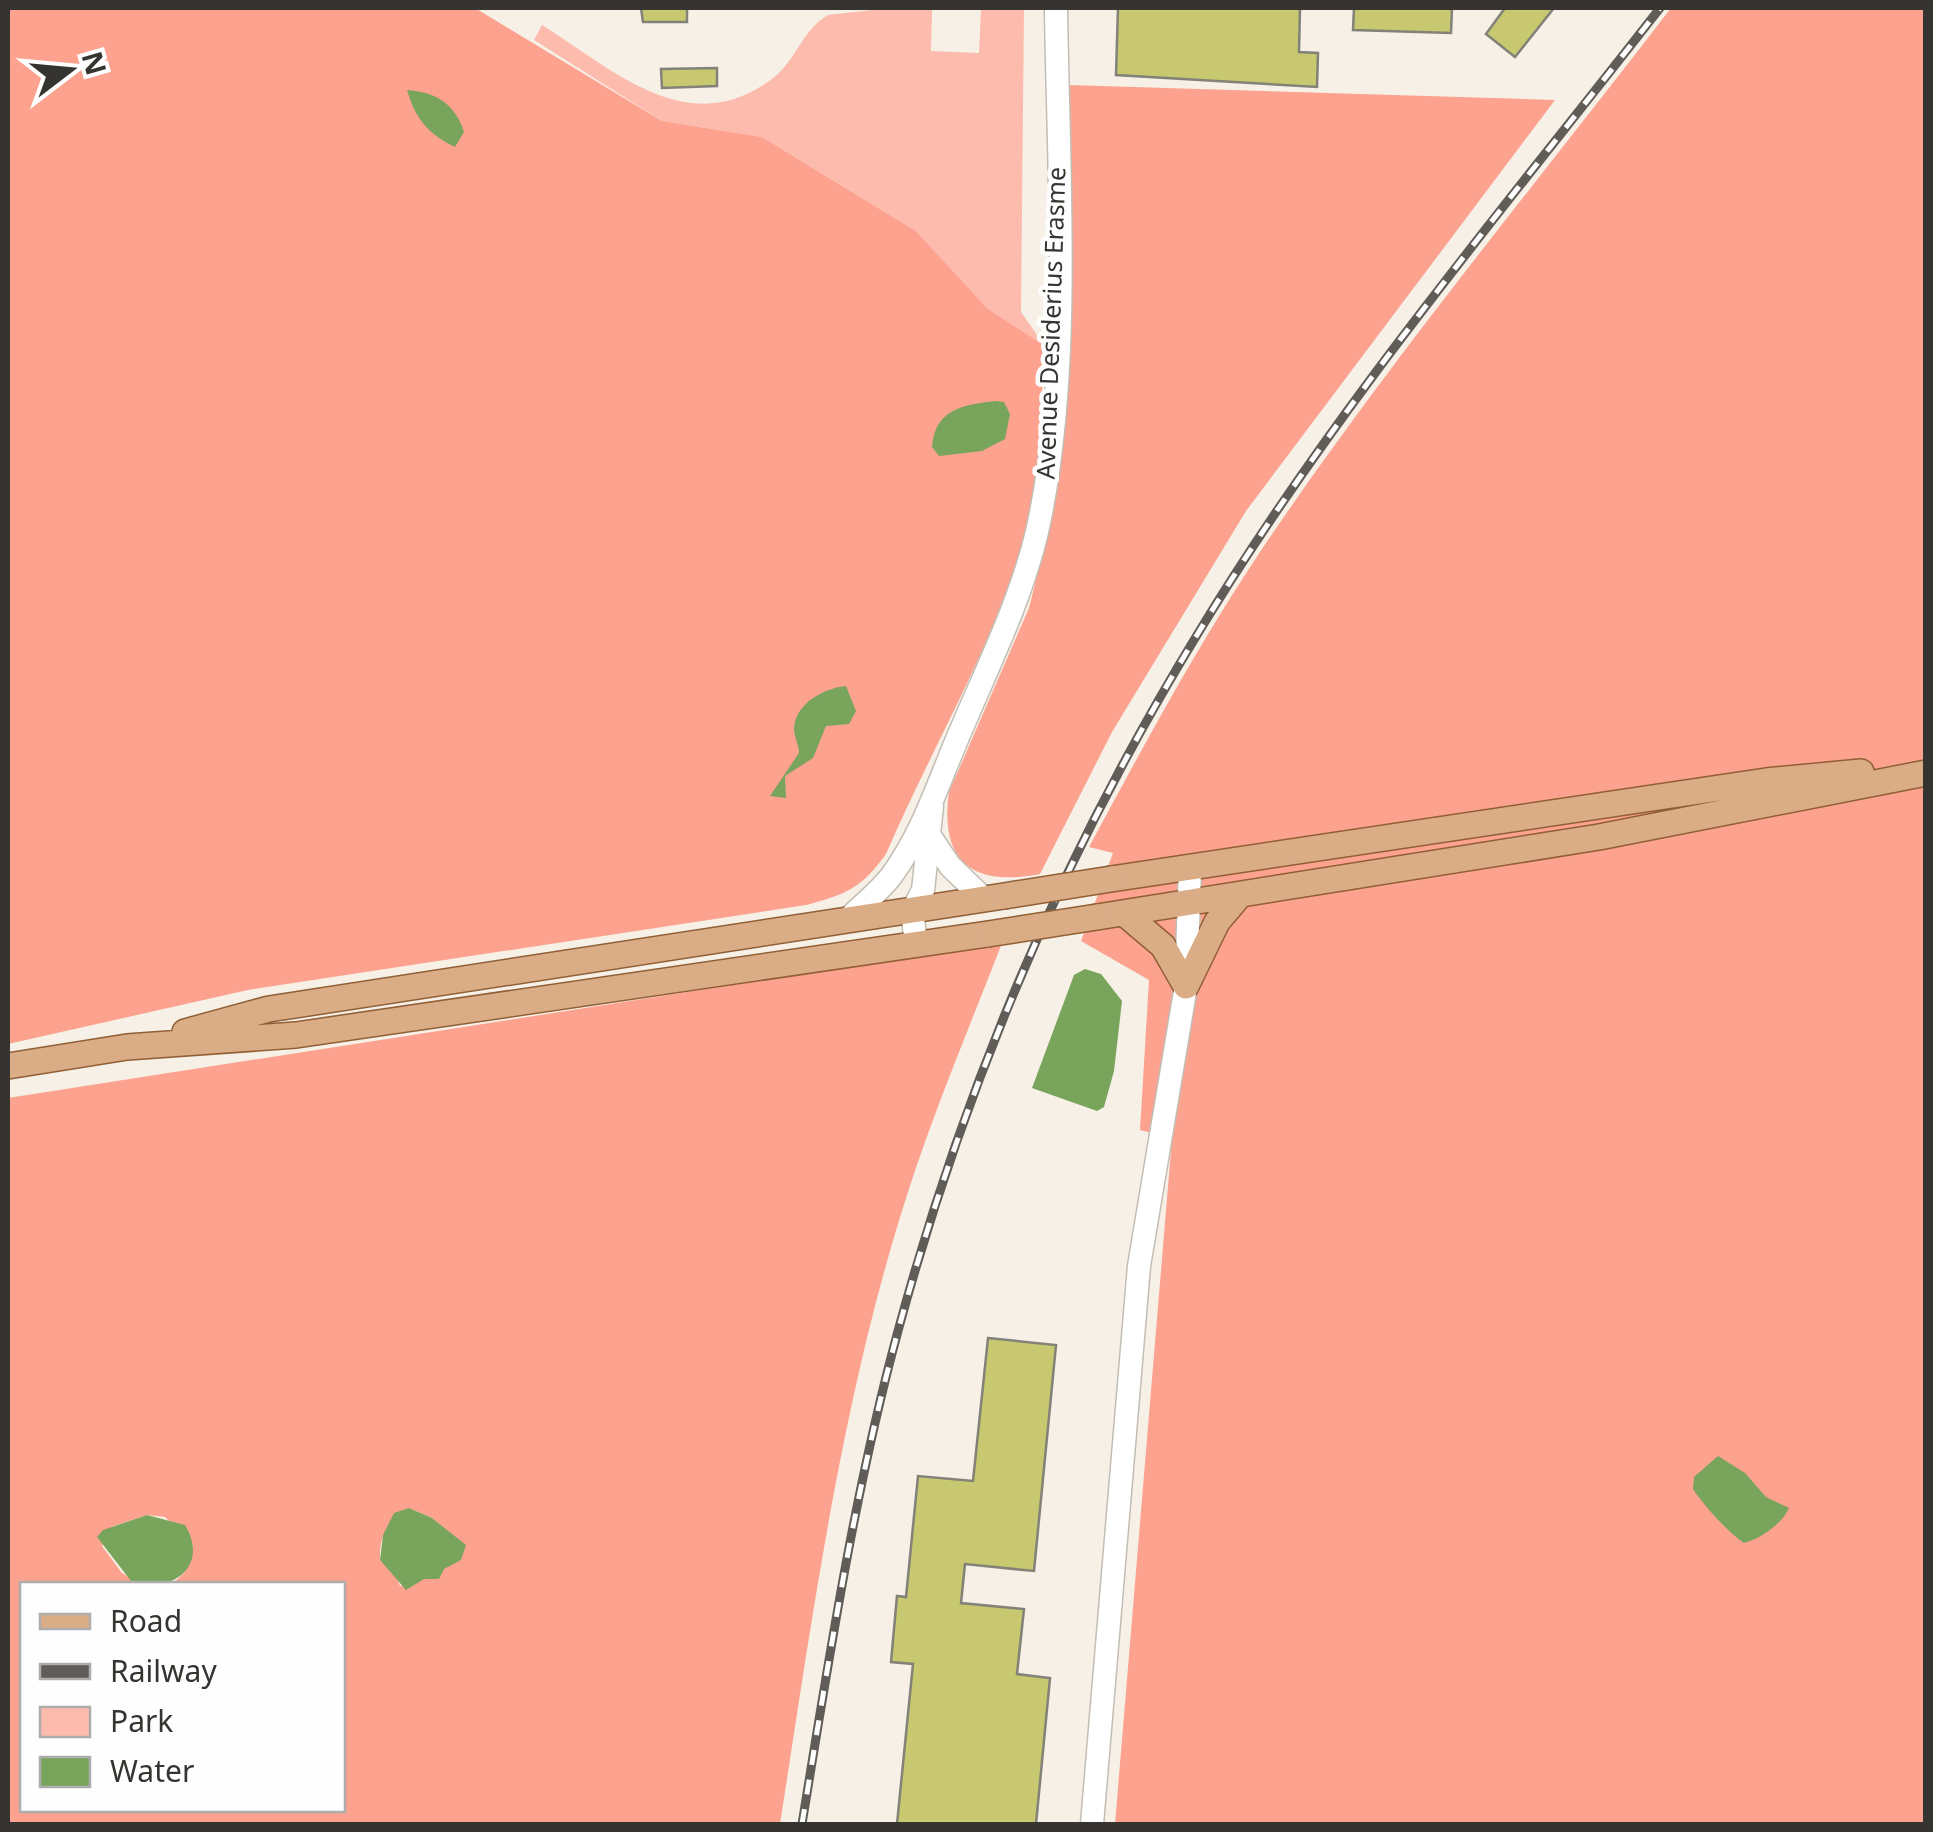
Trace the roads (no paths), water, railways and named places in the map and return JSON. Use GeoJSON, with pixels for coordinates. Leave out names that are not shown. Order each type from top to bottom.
{"type":"FeatureCollection","features":[{"type":"Feature","properties":{"kind":"main road","name":"Avenue Desiderius Erasme"},"geometry":{"type":"LineString","coordinates":[[849,918],[893,874],[932,798],[1016,599],[1047,482],[1059,262],[1056,8]]}},
{"type":"Feature","properties":{"kind":"main road"},"geometry":{"type":"LineString","coordinates":[[127,1048],[269,1009],[849,918],[1766,781],[1926,770]]}},
{"type":"Feature","properties":{"kind":"main road"},"geometry":{"type":"LineString","coordinates":[[8,1066],[127,1048],[296,1035],[1239,896],[1600,836],[1926,770]]}},
{"type":"Feature","properties":{"kind":"main road"},"geometry":{"type":"LineString","coordinates":[[916,943],[912,911],[923,890],[932,798]]}},
{"type":"Feature","properties":{"kind":"main road"},"geometry":{"type":"LineString","coordinates":[[930,836],[950,866],[993,897]]}},
{"type":"Feature","properties":{"kind":"main road"},"geometry":{"type":"LineString","coordinates":[[1092,1824],[1139,1266],[1186,986],[1190,868]]}},
{"type":"Feature","properties":{"kind":"main road"},"geometry":{"type":"LineString","coordinates":[[893,874],[900,898],[912,911]]}},
{"type":"Feature","properties":{"kind":"main road"},"geometry":{"type":"LineString","coordinates":[[1186,986],[1217,922],[1239,896]]}},
{"type":"Feature","properties":{"kind":"main road"},"geometry":{"type":"LineString","coordinates":[[1124,913],[1163,946],[1186,986]]}},
{"type":"Feature","properties":{"kind":"water"},"geometry":{"type":"Polygon","coordinates":[[[407,90],[435,97],[455,113],[464,132],[455,147],[424,124],[407,90]]]}},
{"type":"Feature","properties":{"kind":"water"},"geometry":{"type":"Polygon","coordinates":[[[1004,402],[1010,414],[1005,439],[982,451],[939,456],[932,447],[934,434],[945,417],[962,407],[1004,402]]]}},
{"type":"Feature","properties":{"kind":"water"},"geometry":{"type":"Polygon","coordinates":[[[846,686],[856,711],[849,724],[826,726],[813,758],[785,776],[786,798],[770,796],[799,753],[794,729],[805,704],[829,690],[846,686]]]}},
{"type":"Feature","properties":{"kind":"water"},"geometry":{"type":"Polygon","coordinates":[[[1085,969],[1101,974],[1122,1001],[1114,1071],[1104,1107],[1097,1111],[1032,1088],[1074,975],[1085,969]]]}},
{"type":"Feature","properties":{"kind":"water"},"geometry":{"type":"Polygon","coordinates":[[[1718,1456],[1745,1473],[1766,1497],[1789,1508],[1776,1525],[1750,1541],[1744,1543],[1731,1533],[1693,1489],[1694,1477],[1718,1456]]]}},
{"type":"Feature","properties":{"kind":"water"},"geometry":{"type":"Polygon","coordinates":[[[409,1508],[432,1518],[466,1545],[461,1560],[444,1569],[439,1579],[424,1579],[406,1590],[380,1560],[383,1535],[394,1513],[409,1508]]]}},
{"type":"Feature","properties":{"kind":"water"},"geometry":{"type":"Polygon","coordinates":[[[147,1515],[185,1525],[192,1540],[190,1564],[183,1574],[166,1582],[131,1581],[97,1537],[103,1530],[147,1515]]]}},
{"type":"Feature","properties":{"kind":"railway"},"geometry":{"type":"LineString","coordinates":[[802,1824],[855,1515],[898,1331],[954,1150],[1023,972],[1062,886],[1149,717],[1197,635],[1304,472],[1419,315],[1660,8]]}}]}
